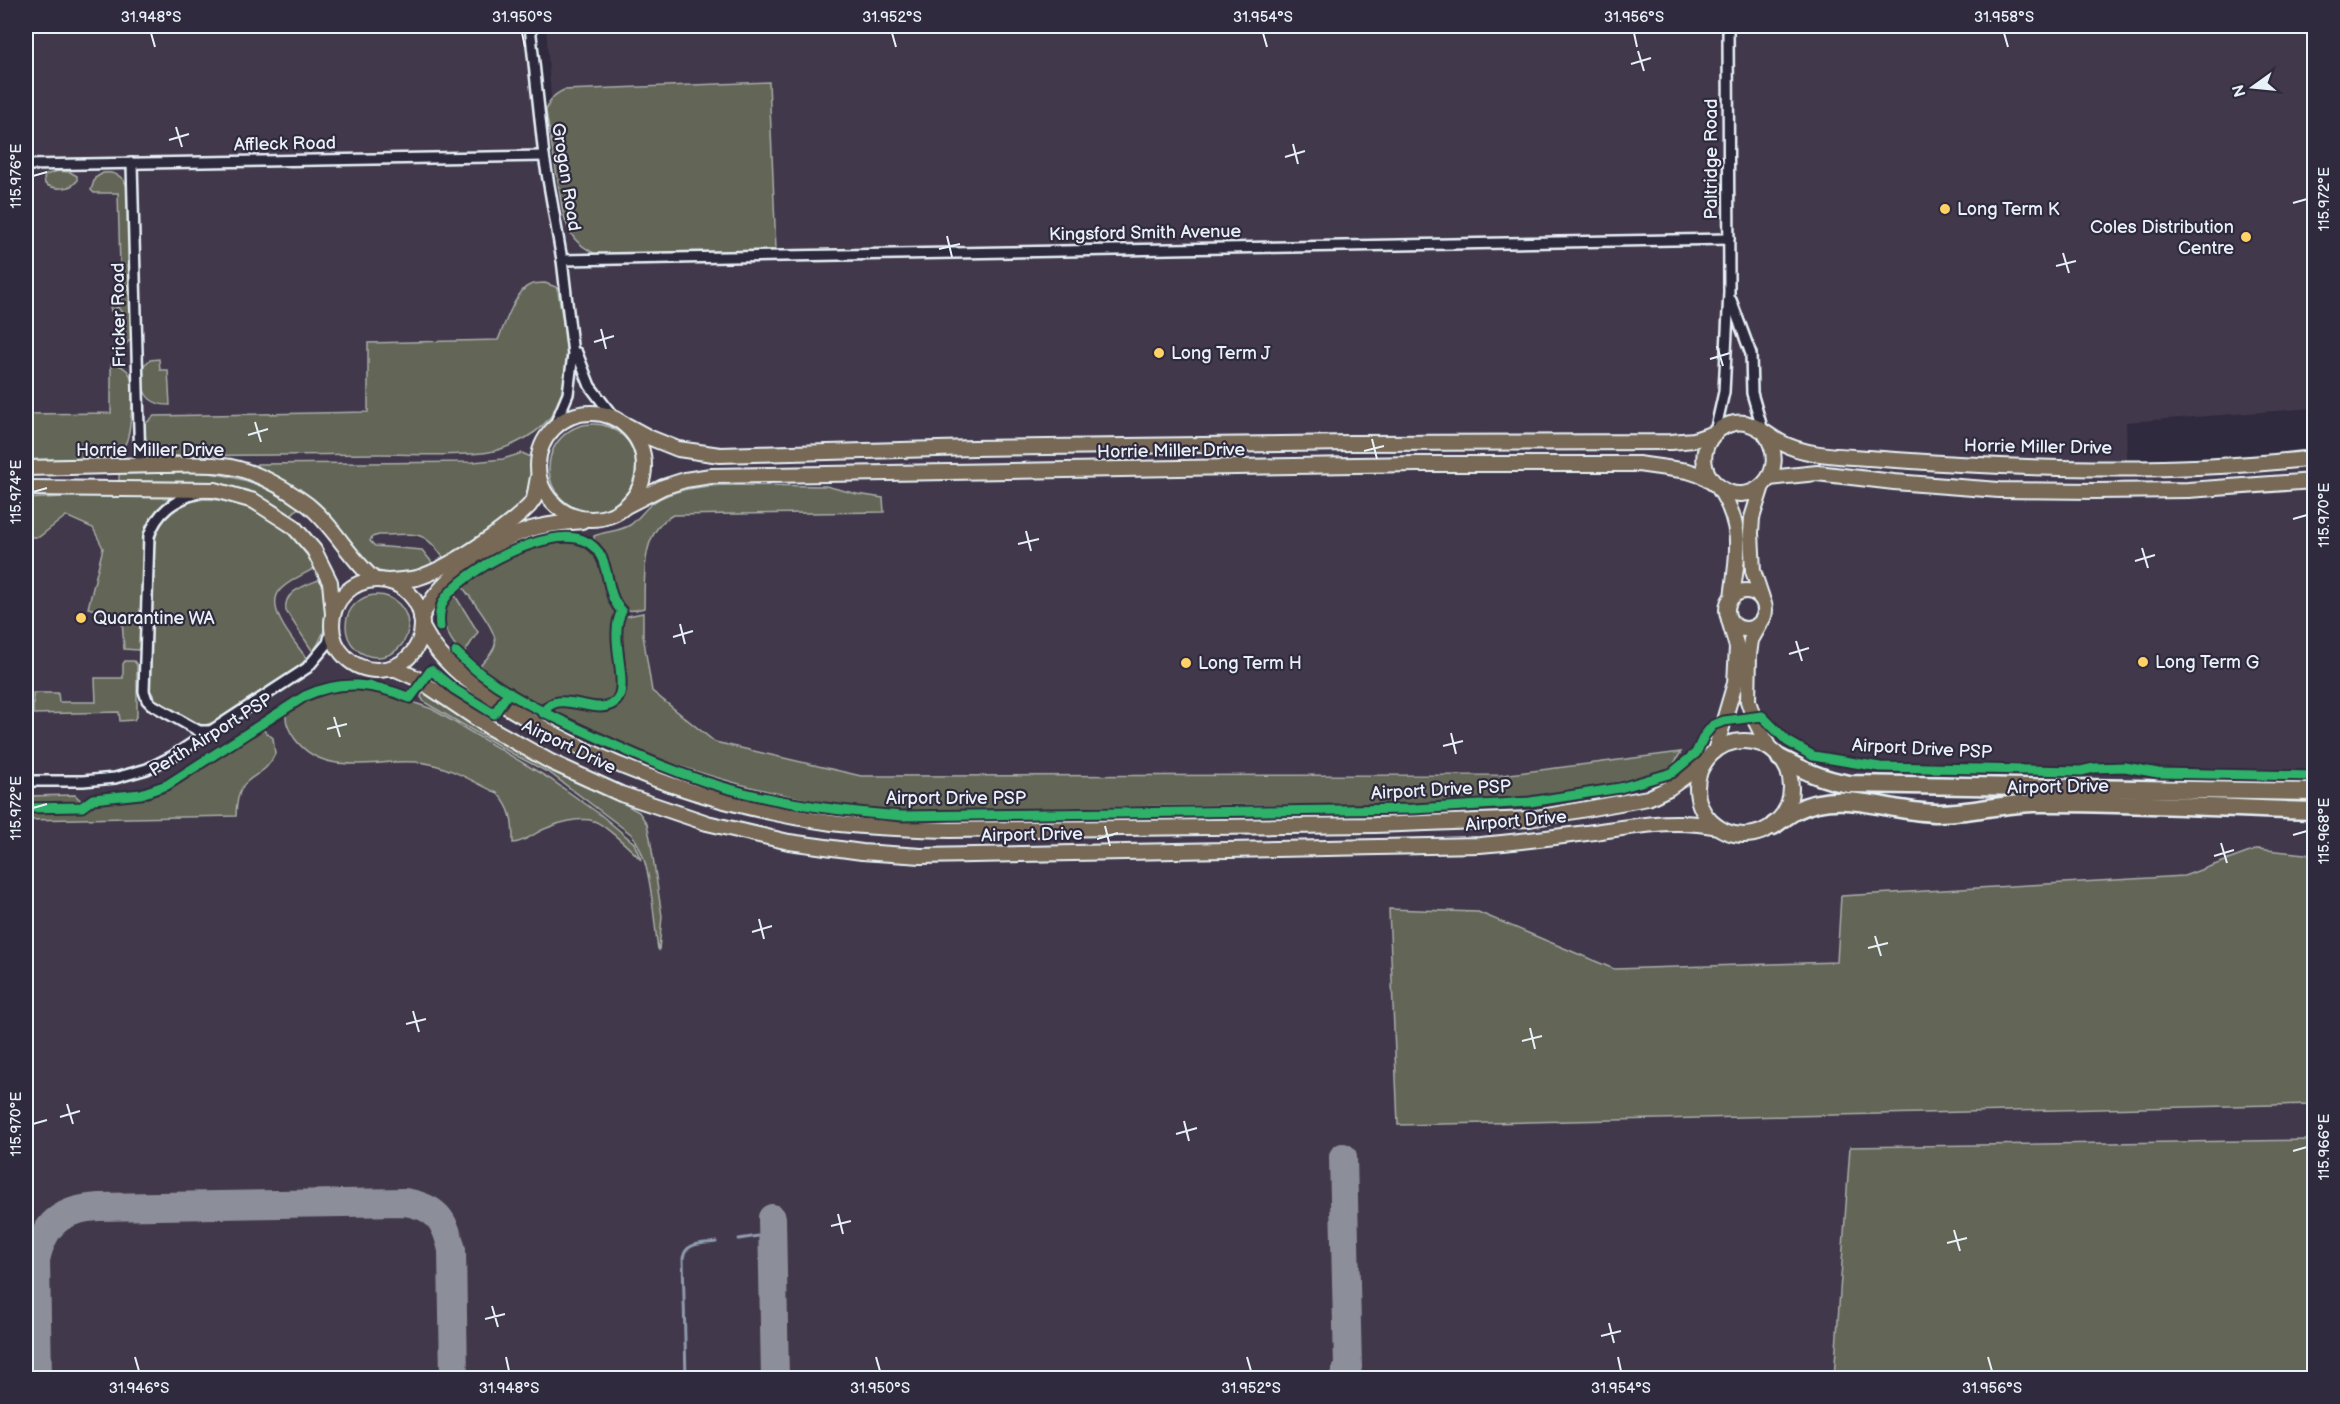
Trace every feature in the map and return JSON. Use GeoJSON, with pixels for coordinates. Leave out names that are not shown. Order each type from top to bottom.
{"type":"FeatureCollection","features":[{"type":"Feature","properties":{"kind":"highway","name":"Airport Drive"},"geometry":{"type":"LineString","coordinates":[[1775,753],[1810,774],[1830,781],[1849,784],[2314,792]]}},
{"type":"Feature","properties":{"kind":"highway","name":"Airport Drive"},"geometry":{"type":"LineString","coordinates":[[1773,826],[1794,811],[1837,800],[1914,812],[1939,813],[2030,803],[2314,811]]}},
{"type":"Feature","properties":{"kind":"main road"},"geometry":{"type":"LineString","coordinates":[[333,614],[339,601],[348,590],[361,583],[375,580],[415,579],[437,571],[464,555],[529,506],[536,493],[538,455],[554,427],[577,414],[603,414],[620,422],[631,432],[641,449],[644,469],[639,488],[628,505],[610,516],[542,526],[498,545],[446,582],[427,604],[421,623]]}},
{"type":"Feature","properties":{"kind":"main road","name":"Horrie Miller Drive"},"geometry":{"type":"LineString","coordinates":[[620,422],[670,447],[720,455],[974,448],[1671,442],[1694,440],[1715,432]]}},
{"type":"Feature","properties":{"kind":"main road"},"geometry":{"type":"LineString","coordinates":[[1715,751],[1735,683],[1737,647],[1727,608],[1732,597],[1737,546],[1736,524],[1729,503],[1707,473],[1704,458],[1707,444],[1715,432],[1727,425],[1744,423],[1764,432],[1770,440],[1775,457],[1752,518],[1753,572],[1766,609],[1751,640],[1748,701],[1753,716],[1789,775],[1791,794],[1785,812],[1773,826],[1763,831],[1745,836],[1727,832],[1718,827],[1705,814],[1698,797],[1698,779],[1705,762],[1715,751],[1730,743],[1746,741],[1775,753]]}},
{"type":"Feature","properties":{"kind":"main road","name":"Horrie Miller Drive"},"geometry":{"type":"LineString","coordinates":[[1764,432],[1782,443],[1816,452],[1870,458],[2000,466],[2207,466],[2314,458]]}},
{"type":"Feature","properties":{"kind":"main road","name":"Horrie Miller Drive"},"geometry":{"type":"LineString","coordinates":[[628,505],[663,487],[685,480],[711,476],[814,474],[1417,464],[1617,464],[1672,467],[1703,476],[1717,485]]}},
{"type":"Feature","properties":{"kind":"main road","name":"Horrie Miller Drive"},"geometry":{"type":"LineString","coordinates":[[26,468],[230,467],[271,482],[310,507],[325,522],[351,557],[375,580]]}},
{"type":"Feature","properties":{"kind":"main road"},"geometry":{"type":"LineString","coordinates":[[1717,485],[1739,494],[1747,493],[1766,482],[1817,473],[1988,489],[2094,491],[2188,490],[2314,482]]}},
{"type":"Feature","properties":{"kind":"main road"},"geometry":{"type":"LineString","coordinates":[[538,476],[548,498],[556,507],[572,516],[590,520]]}},
{"type":"Feature","properties":{"kind":"main road"},"geometry":{"type":"LineString","coordinates":[[26,488],[215,490],[254,501],[282,518],[302,536],[325,568],[330,582],[332,628],[340,648],[355,664],[370,669],[385,669],[399,664],[411,654],[419,641],[420,611],[413,597],[402,587],[389,581]]}},
{"type":"Feature","properties":{"kind":"main road"},"geometry":{"type":"LineString","coordinates":[[1732,597],[1747,591],[1762,598]]}},
{"type":"Feature","properties":{"kind":"main road"},"geometry":{"type":"LineString","coordinates":[[1730,620],[1744,629],[1760,624]]}},
{"type":"Feature","properties":{"kind":"main road","name":"Airport Drive"},"geometry":{"type":"LineString","coordinates":[[421,623],[429,642],[446,663],[468,682],[562,738],[621,766],[705,795],[780,814],[832,823],[950,830],[1375,825],[1530,819],[1648,798],[1670,788],[1705,762]]}},
{"type":"Feature","properties":{"kind":"main road","name":"Airport Drive"},"geometry":{"type":"LineString","coordinates":[[385,669],[396,669],[416,678],[492,729],[551,762],[621,794],[707,823],[753,835],[862,852],[957,856],[1468,846],[1537,840],[1662,822],[1693,822],[1718,827]]}},
{"type":"Feature","properties":{"kind":"street","name":"Grogan Road"},"geometry":{"type":"LineString","coordinates":[[530,26],[544,156],[572,333],[571,380],[568,394],[554,427]]}},
{"type":"Feature","properties":{"kind":"street","name":"Paltridge Road"},"geometry":{"type":"LineString","coordinates":[[1715,432],[1724,392],[1729,292],[1728,26]]}},
{"type":"Feature","properties":{"kind":"street","name":"Affleck Road"},"geometry":{"type":"LineString","coordinates":[[26,165],[544,156]]}},
{"type":"Feature","properties":{"kind":"street","name":"Fricker Road"},"geometry":{"type":"LineString","coordinates":[[132,163],[140,466]]}},
{"type":"Feature","properties":{"kind":"street","name":"Kingsford Smith Avenue"},"geometry":{"type":"LineString","coordinates":[[562,260],[1729,239]]}},
{"type":"Feature","properties":{"kind":"street","name":"Paltridge Road"},"geometry":{"type":"LineString","coordinates":[[1729,292],[1733,309],[1749,346],[1752,393],[1764,432]]}},
{"type":"Feature","properties":{"kind":"street","name":"Grogan Road"},"geometry":{"type":"LineString","coordinates":[[572,333],[585,377],[596,395],[620,422]]}},
{"type":"Feature","properties":{"kind":"street"},"geometry":{"type":"LineString","coordinates":[[211,731],[199,731],[147,700],[144,691],[144,656],[148,549],[152,528],[161,514],[176,500],[215,490]]}},
{"type":"Feature","properties":{"kind":"street"},"geometry":{"type":"LineString","coordinates":[[26,781],[83,781],[131,774],[171,757],[307,668],[328,643],[332,628]]}},
{"type":"Feature","properties":{"kind":"shaded area"},"geometry":{"type":"Polygon","coordinates":[[[26,26],[530,26],[562,251],[546,26],[2314,26],[2314,408],[2126,422],[2127,460],[2187,459],[2314,449],[2314,1378],[26,1378],[26,26]]]}},
{"type":"Feature","properties":{"kind":"green space"},"geometry":{"type":"Polygon","coordinates":[[[769,82],[776,250],[597,255],[583,247],[574,238],[563,213],[546,111],[555,96],[564,90],[769,82]]]}},
{"type":"Feature","properties":{"kind":"green space"},"geometry":{"type":"Polygon","coordinates":[[[58,171],[70,172],[77,176],[77,181],[62,188],[45,184],[45,175],[58,171]]]}},
{"type":"Feature","properties":{"kind":"green space"},"geometry":{"type":"Polygon","coordinates":[[[103,173],[120,176],[128,191],[131,339],[126,344],[122,343],[120,338],[119,316],[122,313],[118,307],[111,311],[110,306],[121,304],[118,193],[94,193],[91,190],[95,178],[103,173]]]}},
{"type":"Feature","properties":{"kind":"green space"},"geometry":{"type":"Polygon","coordinates":[[[545,283],[556,287],[558,291],[565,338],[567,368],[565,383],[561,398],[548,420],[534,433],[507,447],[477,454],[449,455],[155,456],[147,449],[144,425],[154,416],[368,412],[368,343],[498,340],[520,294],[530,285],[545,283]]]}},
{"type":"Feature","properties":{"kind":"green space"},"geometry":{"type":"Polygon","coordinates":[[[159,359],[160,370],[168,370],[170,405],[154,402],[145,393],[143,387],[144,365],[150,360],[159,359]]]}},
{"type":"Feature","properties":{"kind":"green space"},"geometry":{"type":"Polygon","coordinates":[[[111,364],[124,368],[130,375],[131,381],[130,422],[122,448],[116,454],[104,458],[26,460],[26,414],[111,413],[111,364]]]}},
{"type":"Feature","properties":{"kind":"green space"},"geometry":{"type":"Polygon","coordinates":[[[584,424],[602,424],[618,431],[630,443],[637,459],[637,477],[630,493],[618,505],[602,512],[584,512],[568,505],[556,493],[549,477],[549,459],[556,443],[568,431],[584,424]]]}},
{"type":"Feature","properties":{"kind":"green space"},"geometry":{"type":"Polygon","coordinates":[[[522,453],[531,457],[532,475],[528,491],[511,516],[456,555],[445,560],[430,542],[417,535],[372,537],[370,541],[375,546],[422,550],[434,565],[409,572],[389,573],[375,569],[364,561],[333,520],[311,498],[255,466],[257,464],[473,462],[503,459],[522,453]]]}},
{"type":"Feature","properties":{"kind":"green space"},"geometry":{"type":"Polygon","coordinates":[[[192,472],[235,477],[248,481],[274,492],[299,507],[291,515],[271,502],[250,493],[209,484],[119,483],[119,474],[192,472]]]}},
{"type":"Feature","properties":{"kind":"green space"},"geometry":{"type":"Polygon","coordinates":[[[722,485],[826,486],[883,498],[884,512],[673,515],[662,523],[650,543],[645,569],[644,608],[626,610],[623,608],[618,602],[608,565],[597,547],[594,536],[630,525],[651,504],[670,494],[722,485]]]}},
{"type":"Feature","properties":{"kind":"green space"},"geometry":{"type":"Polygon","coordinates":[[[82,496],[168,497],[169,499],[151,519],[144,534],[138,650],[124,649],[122,620],[105,621],[106,613],[88,608],[103,548],[93,528],[66,516],[39,537],[26,537],[26,499],[82,496]]]}},
{"type":"Feature","properties":{"kind":"green space"},"geometry":{"type":"Polygon","coordinates":[[[205,499],[239,504],[269,518],[295,540],[315,568],[287,584],[276,598],[276,607],[283,626],[307,659],[289,674],[218,721],[205,725],[197,724],[157,702],[150,690],[148,674],[151,573],[153,552],[161,522],[174,509],[192,501],[205,499]]]}},
{"type":"Feature","properties":{"kind":"green space"},"geometry":{"type":"Polygon","coordinates":[[[571,540],[589,548],[595,554],[603,570],[616,616],[613,634],[618,691],[609,702],[596,703],[567,699],[539,707],[477,669],[492,652],[495,639],[493,632],[462,586],[487,568],[527,548],[571,540]]]}},
{"type":"Feature","properties":{"kind":"green space"},"geometry":{"type":"Polygon","coordinates":[[[321,579],[326,598],[327,616],[323,634],[313,652],[286,611],[286,604],[288,598],[297,590],[321,579]]]}},
{"type":"Feature","properties":{"kind":"green space"},"geometry":{"type":"Polygon","coordinates":[[[454,594],[478,632],[463,655],[452,641],[445,626],[445,610],[454,594]]]}},
{"type":"Feature","properties":{"kind":"green space"},"geometry":{"type":"Polygon","coordinates":[[[371,595],[383,595],[399,604],[406,614],[408,626],[406,638],[399,648],[383,657],[371,657],[360,652],[351,643],[346,632],[346,620],[351,609],[360,600],[371,595]]]}},
{"type":"Feature","properties":{"kind":"green space"},"geometry":{"type":"Polygon","coordinates":[[[643,613],[643,635],[652,691],[715,742],[861,776],[1502,775],[1681,752],[1672,767],[1623,781],[1521,798],[1470,802],[910,812],[843,806],[778,794],[713,777],[650,756],[549,713],[556,707],[566,705],[599,709],[618,704],[624,687],[619,623],[623,617],[643,613]]]}},
{"type":"Feature","properties":{"kind":"green space"},"geometry":{"type":"Polygon","coordinates":[[[125,661],[134,661],[137,665],[137,715],[134,720],[120,721],[119,712],[33,714],[33,693],[58,693],[59,702],[96,702],[95,678],[123,678],[125,661]]]}},
{"type":"Feature","properties":{"kind":"green space"},"geometry":{"type":"Polygon","coordinates":[[[345,687],[387,693],[432,709],[550,779],[601,815],[634,843],[641,860],[605,827],[588,820],[558,824],[523,841],[513,843],[511,816],[506,804],[497,793],[444,768],[409,762],[339,763],[322,759],[308,752],[291,734],[286,714],[313,696],[345,687]]]}},
{"type":"Feature","properties":{"kind":"green space"},"geometry":{"type":"Polygon","coordinates":[[[423,692],[492,738],[639,812],[647,824],[662,916],[659,950],[647,872],[638,845],[631,834],[551,774],[424,702],[421,697],[423,692]]]}},
{"type":"Feature","properties":{"kind":"green space"},"geometry":{"type":"Polygon","coordinates":[[[262,729],[273,738],[275,754],[264,770],[245,783],[237,801],[236,816],[26,820],[26,796],[75,795],[88,807],[100,802],[155,792],[192,774],[262,729]]]}},
{"type":"Feature","properties":{"kind":"green space"},"geometry":{"type":"Polygon","coordinates":[[[2258,849],[2314,855],[2314,1104],[1398,1125],[1389,909],[1478,912],[1614,969],[1837,962],[1841,896],[2184,876],[2258,849]]]}},
{"type":"Feature","properties":{"kind":"green space"},"geometry":{"type":"Polygon","coordinates":[[[2314,1140],[2314,1378],[1834,1378],[1850,1147],[2314,1140]]]}},
{"type":"Feature","properties":{"kind":"waterway"},"geometry":{"type":"LineString","coordinates":[[739,1239],[758,1236]]}},
{"type":"Feature","properties":{"kind":"waterway"},"geometry":{"type":"LineString","coordinates":[[686,1378],[683,1258],[691,1246],[716,1242]]}},
{"type":"Feature","properties":{"kind":"taxiway"},"geometry":{"type":"LineString","coordinates":[[1343,1157],[1348,1367],[1343,1378]]}},
{"type":"Feature","properties":{"kind":"taxiway"},"geometry":{"type":"LineString","coordinates":[[38,1378],[36,1260],[44,1236],[50,1227],[65,1215],[86,1208],[99,1207],[405,1202],[424,1207],[438,1216],[449,1239],[452,1250],[454,1378]]}},
{"type":"Feature","properties":{"kind":"taxiway"},"geometry":{"type":"LineString","coordinates":[[772,1218],[775,1378]]}},
{"type":"Feature","properties":{"kind":"cycle path"},"geometry":{"type":"LineString","coordinates":[[440,627],[441,607],[454,588],[469,576],[508,553],[530,544],[570,537],[585,541],[594,547],[604,564],[612,594],[622,611],[617,633],[621,672],[620,694],[616,701],[608,706],[558,702],[550,705],[543,713]]}},
{"type":"Feature","properties":{"kind":"cycle path","name":"Airport Drive PSP"},"geometry":{"type":"LineString","coordinates":[[456,652],[484,676],[530,705],[620,748],[681,773],[723,787],[784,802],[902,816],[1414,809],[1530,802],[1620,788],[1672,773],[1696,753],[1704,736],[1713,725],[1724,721],[1762,716],[1787,741],[1813,756],[1880,767],[2081,771],[2094,768],[2125,767],[2158,773],[2314,776]]}},
{"type":"Feature","properties":{"kind":"cycle path","name":"Perth Airport PSP"},"geometry":{"type":"LineString","coordinates":[[26,808],[82,807],[93,799],[141,794],[167,785],[305,696],[332,687],[370,686],[410,698],[431,670],[454,689],[494,714],[509,692]]}},
{"type":"Feature","properties":{"kind":"place","name":"Long Term K"},"geometry":{"type":"Point","coordinates":[1945,209]}},
{"type":"Feature","properties":{"kind":"place","name":"Coles Distribution Centre"},"geometry":{"type":"Point","coordinates":[2246,237]}},
{"type":"Feature","properties":{"kind":"place","name":"Long Term J"},"geometry":{"type":"Point","coordinates":[1159,353]}},
{"type":"Feature","properties":{"kind":"place","name":"Quarantine WA"},"geometry":{"type":"Point","coordinates":[81,618]}},
{"type":"Feature","properties":{"kind":"place","name":"Long Term G"},"geometry":{"type":"Point","coordinates":[2143,662]}},
{"type":"Feature","properties":{"kind":"place","name":"Long Term H"},"geometry":{"type":"Point","coordinates":[1186,663]}}]}
